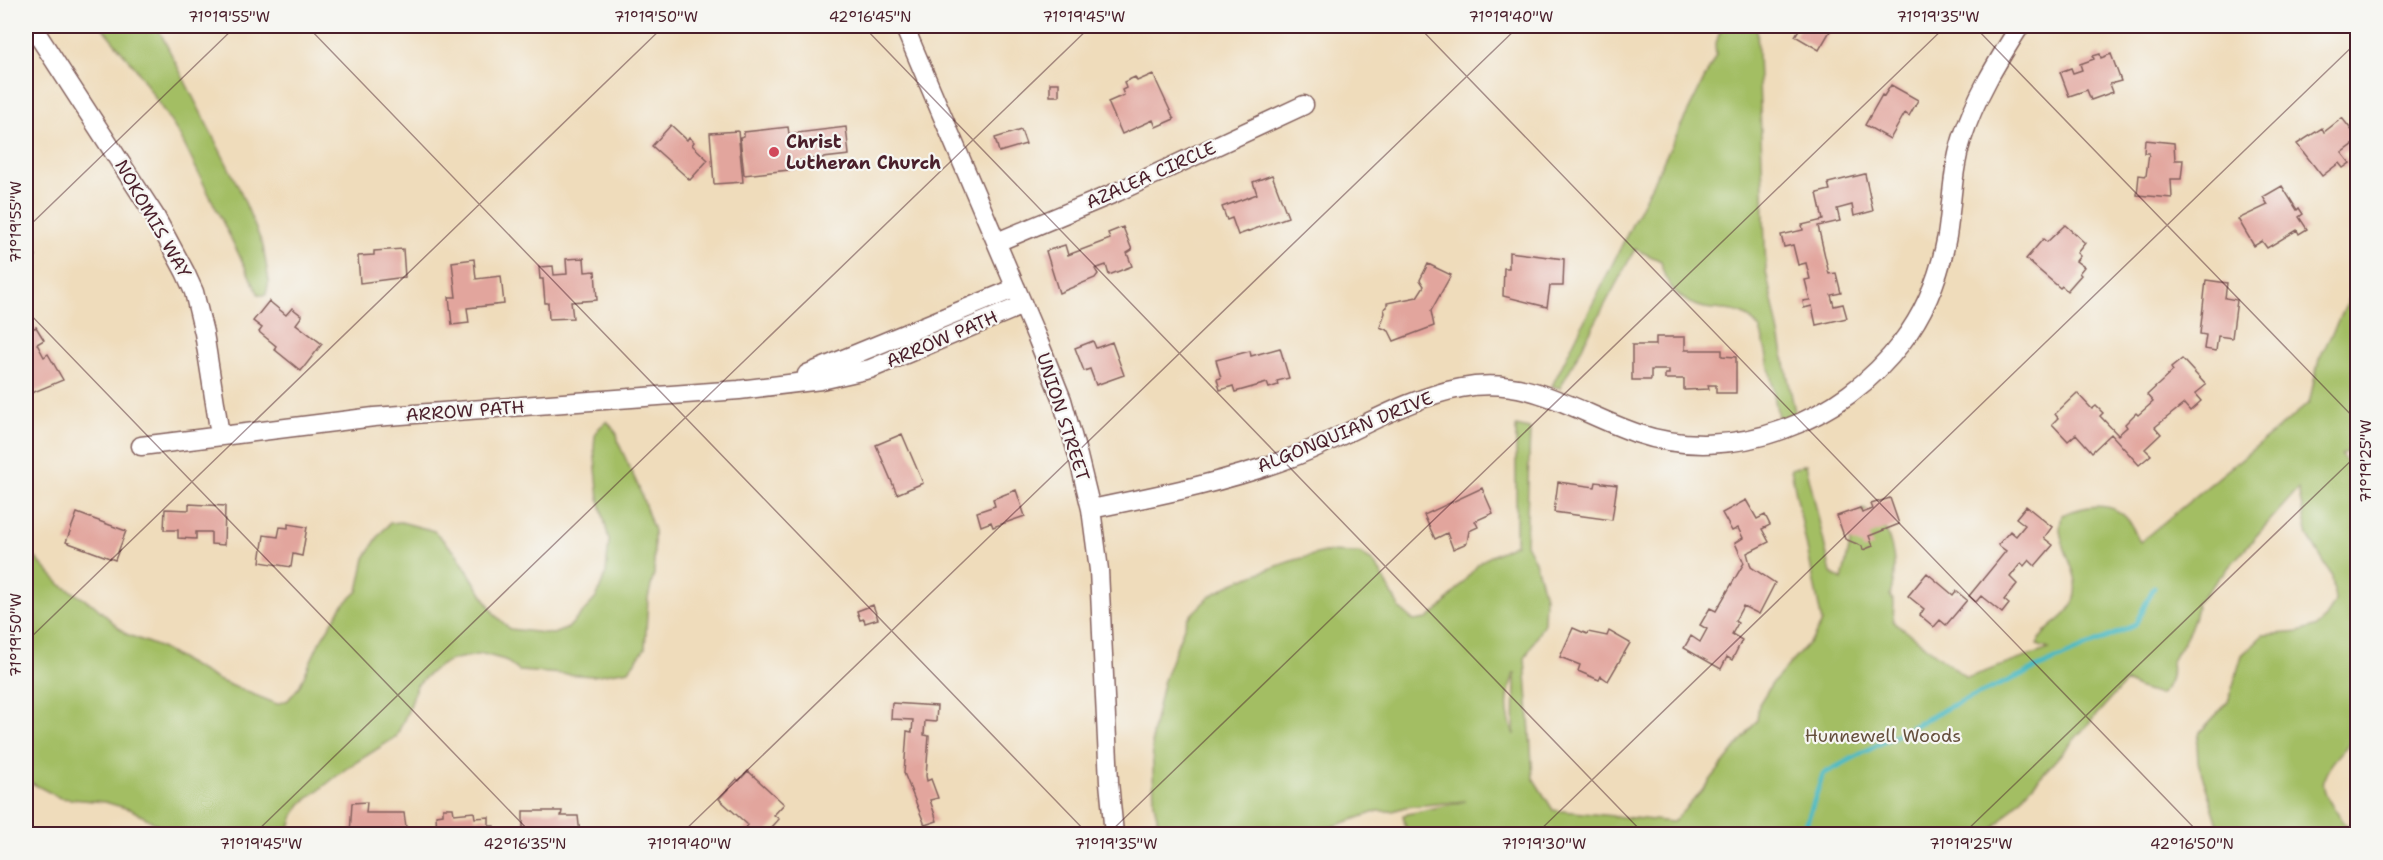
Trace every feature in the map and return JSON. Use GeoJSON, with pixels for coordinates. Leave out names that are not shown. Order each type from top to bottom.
{"type":"FeatureCollection","features":[{"type":"Feature","properties":{"kind":"street","name":"NOKOMIS WAY"},"geometry":{"type":"LineString","coordinates":[[32,26],[155,216],[185,272],[194,292],[204,333],[220,435]]}},
{"type":"Feature","properties":{"kind":"street","name":"UNION STREET"},"geometry":{"type":"LineString","coordinates":[[904,26],[1062,400],[1091,509],[1099,570],[1109,782],[1114,834]]}},
{"type":"Feature","properties":{"kind":"street","name":"ALGONQUIAN DRIVE"},"geometry":{"type":"LineString","coordinates":[[1091,509],[1214,481],[1268,466],[1347,435],[1426,397],[1462,388],[1499,385],[1537,392],[1639,434],[1682,442],[1705,443],[1750,438],[1794,426],[1816,416],[1858,389],[1877,371],[1904,341],[1926,302],[1942,259],[1956,163],[1966,129],[1988,78],[2020,26]]}},
{"type":"Feature","properties":{"kind":"street","name":"AZALEA CIRCLE"},"geometry":{"type":"LineString","coordinates":[[997,242],[1117,192],[1304,105]]}},
{"type":"Feature","properties":{"kind":"street","name":"ARROW PATH"},"geometry":{"type":"LineString","coordinates":[[141,446],[374,417],[739,390],[789,382],[1020,296]]}},
{"type":"Feature","properties":{"kind":"green space"},"geometry":{"type":"Polygon","coordinates":[[[101,26],[157,26],[239,188],[263,246],[269,281],[266,295],[259,295],[180,136],[137,70],[101,26]]]}},
{"type":"Feature","properties":{"kind":"green space"},"geometry":{"type":"Polygon","coordinates":[[[1722,26],[1757,26],[1766,271],[1796,417],[1779,423],[1759,328],[1740,313],[1697,306],[1681,297],[1665,277],[1661,261],[1635,249],[1560,388],[1552,386],[1716,55],[1715,46],[1722,26]]]}},
{"type":"Feature","properties":{"kind":"green space","name":"Hunnewell Woods"},"geometry":{"type":"Polygon","coordinates":[[[2357,284],[2357,455],[2345,452],[2341,455],[2357,475],[2357,735],[2332,764],[2323,783],[2325,793],[2353,834],[2221,834],[2198,762],[2197,743],[2200,732],[2228,702],[2242,655],[2263,635],[2300,632],[2317,626],[2326,618],[2335,601],[2332,576],[2308,536],[2298,489],[2195,605],[2197,607],[2192,623],[2171,663],[2170,681],[2163,692],[2159,695],[2126,682],[1989,834],[1407,834],[1403,815],[1465,801],[1378,811],[1311,834],[1161,833],[1154,804],[1152,735],[1163,683],[1187,619],[1210,596],[1235,582],[1288,562],[1324,552],[1359,553],[1372,561],[1400,609],[1414,621],[1427,619],[1442,607],[1481,561],[1516,544],[1516,426],[1530,429],[1526,544],[1535,561],[1545,596],[1544,623],[1525,658],[1533,778],[1553,810],[1673,822],[1701,792],[1746,735],[1757,720],[1759,704],[1771,685],[1813,638],[1822,622],[1791,469],[1806,464],[1831,573],[1842,580],[1852,535],[1852,519],[1863,509],[1873,515],[1882,524],[1892,546],[1894,572],[1890,595],[1894,602],[1893,621],[1967,678],[2049,649],[2037,645],[2046,632],[2072,606],[2076,589],[2074,572],[2061,538],[2062,515],[2088,507],[2106,507],[2122,514],[2129,521],[2140,542],[2309,403],[2319,359],[2357,284]],[[1515,673],[1509,690],[1508,704],[1509,719],[1514,735],[1515,673]]]}},
{"type":"Feature","properties":{"kind":"green space"},"geometry":{"type":"Polygon","coordinates":[[[607,421],[617,434],[654,531],[654,574],[648,598],[645,648],[629,670],[593,676],[519,671],[505,660],[483,654],[450,660],[433,670],[416,686],[411,704],[396,737],[347,768],[301,804],[294,815],[288,834],[167,834],[158,825],[132,810],[105,802],[60,798],[26,780],[26,548],[61,585],[94,605],[126,634],[159,647],[218,680],[277,704],[288,700],[299,687],[319,643],[342,606],[358,591],[365,558],[379,535],[390,523],[401,522],[434,531],[457,554],[495,615],[510,629],[553,634],[568,628],[596,598],[606,573],[609,540],[599,499],[594,448],[595,435],[607,421]]]}},
{"type":"Feature","properties":{"kind":"building"},"geometry":{"type":"Polygon","coordinates":[[[1801,26],[1833,26],[1819,50],[1795,36],[1801,26]]]}},
{"type":"Feature","properties":{"kind":"building"},"geometry":{"type":"Polygon","coordinates":[[[2100,54],[2101,58],[2111,54],[2121,81],[2110,84],[2113,92],[2091,100],[2087,90],[2069,96],[2060,72],[2071,68],[2073,73],[2082,70],[2080,64],[2100,54]]]}},
{"type":"Feature","properties":{"kind":"building"},"geometry":{"type":"Polygon","coordinates":[[[1153,74],[1174,119],[1156,127],[1153,120],[1122,134],[1108,102],[1124,95],[1122,90],[1126,88],[1124,82],[1135,77],[1137,81],[1153,74]]]}},
{"type":"Feature","properties":{"kind":"building"},"geometry":{"type":"Polygon","coordinates":[[[1050,83],[1059,83],[1059,96],[1050,96],[1050,83]]]}},
{"type":"Feature","properties":{"kind":"building"},"geometry":{"type":"Polygon","coordinates":[[[1891,85],[1918,100],[1909,116],[1905,113],[1890,139],[1865,125],[1882,95],[1884,96],[1891,85]]]}},
{"type":"Feature","properties":{"kind":"building"},"geometry":{"type":"Polygon","coordinates":[[[2342,118],[2358,141],[2342,153],[2350,163],[2343,168],[2339,163],[2322,176],[2297,144],[2322,128],[2324,132],[2342,118]]]}},
{"type":"Feature","properties":{"kind":"building"},"geometry":{"type":"Polygon","coordinates":[[[671,125],[687,140],[689,137],[694,142],[692,145],[708,160],[690,180],[652,146],[671,125]]]}},
{"type":"Feature","properties":{"kind":"building"},"geometry":{"type":"Polygon","coordinates":[[[788,127],[789,134],[846,127],[849,155],[797,161],[798,169],[744,175],[740,137],[744,136],[744,132],[788,127]]]}},
{"type":"Feature","properties":{"kind":"building"},"geometry":{"type":"Polygon","coordinates":[[[1021,130],[1026,144],[999,152],[995,138],[1021,130]]]}},
{"type":"Feature","properties":{"kind":"building"},"geometry":{"type":"Polygon","coordinates":[[[738,131],[743,182],[714,184],[710,133],[738,131]]]}},
{"type":"Feature","properties":{"kind":"building"},"geometry":{"type":"Polygon","coordinates":[[[2145,140],[2174,143],[2175,160],[2183,160],[2181,179],[2171,179],[2172,198],[2137,195],[2139,175],[2146,176],[2149,153],[2144,153],[2145,140]]]}},
{"type":"Feature","properties":{"kind":"building"},"geometry":{"type":"Polygon","coordinates":[[[1865,174],[1873,211],[1854,216],[1852,205],[1837,209],[1840,221],[1818,226],[1829,274],[1836,273],[1841,293],[1831,295],[1834,306],[1843,304],[1847,318],[1816,325],[1812,306],[1804,308],[1803,301],[1810,300],[1805,280],[1810,279],[1806,263],[1798,265],[1793,245],[1784,247],[1781,235],[1803,230],[1802,225],[1823,220],[1817,193],[1830,190],[1828,183],[1865,174]]]}},
{"type":"Feature","properties":{"kind":"building"},"geometry":{"type":"Polygon","coordinates":[[[1272,175],[1288,217],[1238,235],[1232,218],[1227,220],[1222,207],[1257,194],[1253,182],[1272,175]]]}},
{"type":"Feature","properties":{"kind":"building"},"geometry":{"type":"Polygon","coordinates":[[[2282,186],[2297,210],[2299,208],[2303,214],[2299,217],[2307,229],[2299,234],[2297,230],[2267,248],[2262,241],[2254,246],[2238,219],[2268,205],[2263,197],[2282,186]]]}},
{"type":"Feature","properties":{"kind":"building"},"geometry":{"type":"Polygon","coordinates":[[[2065,225],[2085,243],[2077,253],[2080,256],[2076,261],[2084,267],[2079,273],[2081,275],[2067,291],[2062,286],[2060,288],[2026,259],[2043,239],[2047,242],[2065,225]]]}},
{"type":"Feature","properties":{"kind":"building"},"geometry":{"type":"Polygon","coordinates":[[[1123,227],[1132,250],[1127,253],[1132,266],[1109,275],[1106,265],[1095,269],[1098,274],[1095,278],[1059,293],[1046,251],[1065,245],[1068,255],[1110,239],[1108,233],[1123,227]]]}},
{"type":"Feature","properties":{"kind":"building"},"geometry":{"type":"Polygon","coordinates":[[[26,238],[36,256],[26,262],[26,238]]]}},
{"type":"Feature","properties":{"kind":"building"},"geometry":{"type":"Polygon","coordinates":[[[403,249],[405,277],[360,283],[358,256],[374,255],[374,251],[403,249]]]}},
{"type":"Feature","properties":{"kind":"building"},"geometry":{"type":"Polygon","coordinates":[[[1509,252],[1564,259],[1563,286],[1550,286],[1547,307],[1503,296],[1504,268],[1509,268],[1509,252]]]}},
{"type":"Feature","properties":{"kind":"building"},"geometry":{"type":"Polygon","coordinates":[[[584,258],[585,272],[595,271],[597,300],[571,302],[573,318],[549,319],[548,303],[545,303],[543,279],[540,279],[539,267],[553,266],[554,275],[567,274],[566,259],[584,258]]]}},
{"type":"Feature","properties":{"kind":"building"},"geometry":{"type":"Polygon","coordinates":[[[474,259],[476,279],[501,276],[504,304],[467,308],[469,323],[452,325],[449,297],[456,297],[452,262],[474,259]]]}},
{"type":"Feature","properties":{"kind":"building"},"geometry":{"type":"Polygon","coordinates":[[[1428,264],[1451,275],[1431,311],[1434,326],[1394,341],[1389,331],[1380,327],[1385,313],[1384,309],[1387,303],[1417,297],[1424,286],[1420,280],[1428,264]]]}},
{"type":"Feature","properties":{"kind":"building"},"geometry":{"type":"Polygon","coordinates":[[[2206,280],[2227,283],[2225,298],[2237,300],[2232,338],[2218,336],[2216,351],[2204,349],[2206,335],[2200,334],[2206,280]]]}},
{"type":"Feature","properties":{"kind":"building"},"geometry":{"type":"Polygon","coordinates":[[[269,301],[286,315],[292,308],[302,316],[296,324],[322,344],[301,371],[274,349],[276,346],[259,332],[262,328],[253,321],[269,301]]]}},
{"type":"Feature","properties":{"kind":"building"},"geometry":{"type":"Polygon","coordinates":[[[36,327],[44,340],[37,344],[44,357],[48,354],[63,380],[27,395],[26,332],[36,327]]]}},
{"type":"Feature","properties":{"kind":"building"},"geometry":{"type":"Polygon","coordinates":[[[1656,337],[1685,337],[1685,350],[1722,350],[1722,356],[1736,357],[1736,393],[1716,393],[1716,385],[1708,385],[1709,389],[1684,390],[1684,379],[1665,379],[1665,374],[1669,374],[1669,370],[1651,370],[1651,380],[1632,380],[1632,345],[1656,345],[1656,337]]]}},
{"type":"Feature","properties":{"kind":"building"},"geometry":{"type":"Polygon","coordinates":[[[1093,341],[1096,348],[1112,342],[1124,375],[1096,385],[1090,369],[1084,371],[1075,348],[1093,341]]]}},
{"type":"Feature","properties":{"kind":"building"},"geometry":{"type":"Polygon","coordinates":[[[1280,348],[1289,378],[1277,381],[1278,385],[1269,388],[1267,383],[1235,392],[1233,386],[1220,390],[1217,379],[1221,378],[1216,360],[1250,351],[1251,356],[1280,348]]]}},
{"type":"Feature","properties":{"kind":"building"},"geometry":{"type":"Polygon","coordinates":[[[2182,359],[2206,385],[2195,394],[2201,401],[2190,411],[2184,404],[2155,427],[2161,434],[2145,449],[2151,455],[2139,465],[2111,434],[2092,452],[2076,434],[2068,441],[2052,424],[2058,418],[2055,414],[2077,393],[2092,409],[2096,406],[2103,413],[2100,416],[2118,435],[2127,427],[2125,424],[2136,413],[2138,415],[2153,402],[2147,395],[2173,371],[2171,368],[2182,359]]]}},
{"type":"Feature","properties":{"kind":"building"},"geometry":{"type":"Polygon","coordinates":[[[902,434],[923,483],[897,494],[876,445],[902,434]]]}},
{"type":"Feature","properties":{"kind":"building"},"geometry":{"type":"Polygon","coordinates":[[[1558,482],[1595,487],[1596,482],[1617,485],[1612,520],[1554,512],[1558,482]]]}},
{"type":"Feature","properties":{"kind":"building"},"geometry":{"type":"Polygon","coordinates":[[[1482,488],[1493,513],[1475,521],[1478,527],[1469,531],[1467,543],[1453,549],[1447,533],[1435,539],[1424,515],[1482,488]]]}},
{"type":"Feature","properties":{"kind":"building"},"geometry":{"type":"Polygon","coordinates":[[[1016,490],[1025,516],[993,527],[991,522],[981,526],[977,512],[995,506],[993,499],[1016,490]]]}},
{"type":"Feature","properties":{"kind":"building"},"geometry":{"type":"Polygon","coordinates":[[[1890,498],[1899,524],[1869,536],[1873,546],[1863,550],[1862,546],[1845,539],[1837,516],[1860,508],[1862,513],[1873,509],[1871,504],[1890,498]]]}},
{"type":"Feature","properties":{"kind":"building"},"geometry":{"type":"Polygon","coordinates":[[[1746,500],[1757,519],[1765,515],[1770,525],[1762,529],[1769,542],[1747,553],[1751,567],[1775,583],[1759,614],[1743,606],[1735,621],[1738,623],[1732,634],[1742,640],[1732,660],[1727,657],[1721,669],[1684,648],[1691,636],[1700,642],[1707,629],[1700,625],[1710,608],[1716,611],[1744,563],[1735,543],[1743,538],[1738,528],[1732,531],[1722,513],[1746,500]]]}},
{"type":"Feature","properties":{"kind":"building"},"geometry":{"type":"Polygon","coordinates":[[[189,504],[225,506],[224,545],[211,544],[211,532],[196,532],[196,539],[178,538],[178,530],[164,530],[165,509],[189,510],[189,504]]]}},
{"type":"Feature","properties":{"kind":"building"},"geometry":{"type":"Polygon","coordinates":[[[2026,506],[2052,527],[2044,538],[2053,545],[2035,566],[2029,560],[2024,566],[2021,563],[2010,577],[2017,584],[2004,600],[2009,604],[2002,613],[1981,596],[1976,602],[1969,596],[2006,551],[1998,545],[2010,531],[2016,536],[2025,525],[2016,518],[2026,506]]]}},
{"type":"Feature","properties":{"kind":"building"},"geometry":{"type":"Polygon","coordinates":[[[77,513],[126,531],[115,560],[66,542],[77,513]]]}},
{"type":"Feature","properties":{"kind":"building"},"geometry":{"type":"Polygon","coordinates":[[[288,524],[307,527],[302,556],[293,554],[291,567],[260,562],[264,535],[278,537],[280,527],[288,528],[288,524]]]}},
{"type":"Feature","properties":{"kind":"building"},"geometry":{"type":"Polygon","coordinates":[[[1927,573],[1953,595],[1956,591],[1967,600],[1946,625],[1940,620],[1934,627],[1920,615],[1924,609],[1908,596],[1927,573]]]}},
{"type":"Feature","properties":{"kind":"building"},"geometry":{"type":"Polygon","coordinates":[[[873,605],[878,619],[865,623],[864,619],[860,620],[857,611],[873,605]]]}},
{"type":"Feature","properties":{"kind":"building"},"geometry":{"type":"Polygon","coordinates":[[[1573,628],[1587,634],[1588,632],[1607,636],[1609,631],[1630,643],[1608,681],[1601,676],[1599,680],[1578,671],[1580,665],[1560,657],[1573,628]]]}},
{"type":"Feature","properties":{"kind":"building"},"geometry":{"type":"Polygon","coordinates":[[[892,703],[937,706],[936,722],[925,721],[924,735],[929,736],[926,776],[927,781],[931,779],[938,798],[930,800],[937,821],[925,825],[904,773],[907,731],[912,732],[913,720],[891,719],[892,703]]]}},
{"type":"Feature","properties":{"kind":"building"},"geometry":{"type":"Polygon","coordinates":[[[748,771],[784,804],[774,815],[779,819],[766,834],[749,834],[744,830],[748,825],[719,799],[737,779],[739,781],[748,771]]]}},
{"type":"Feature","properties":{"kind":"building"},"geometry":{"type":"Polygon","coordinates":[[[367,802],[366,813],[404,813],[407,834],[350,834],[352,803],[367,802]]]}},
{"type":"Feature","properties":{"kind":"building"},"geometry":{"type":"Polygon","coordinates":[[[443,808],[453,808],[454,814],[474,812],[475,818],[489,817],[489,826],[494,826],[495,834],[437,834],[436,815],[443,814],[443,808]]]}},
{"type":"Feature","properties":{"kind":"building"},"geometry":{"type":"Polygon","coordinates":[[[523,811],[562,811],[561,816],[578,816],[580,834],[523,834],[523,811]]]}},
{"type":"Feature","properties":{"kind":"waterway"},"geometry":{"type":"LineString","coordinates":[[1803,834],[1823,774],[1949,707],[2135,625],[2154,587]]}},
{"type":"Feature","properties":{"kind":"place","name":"Christ Lutheran Church"},"geometry":{"type":"Point","coordinates":[774,152]}}]}
